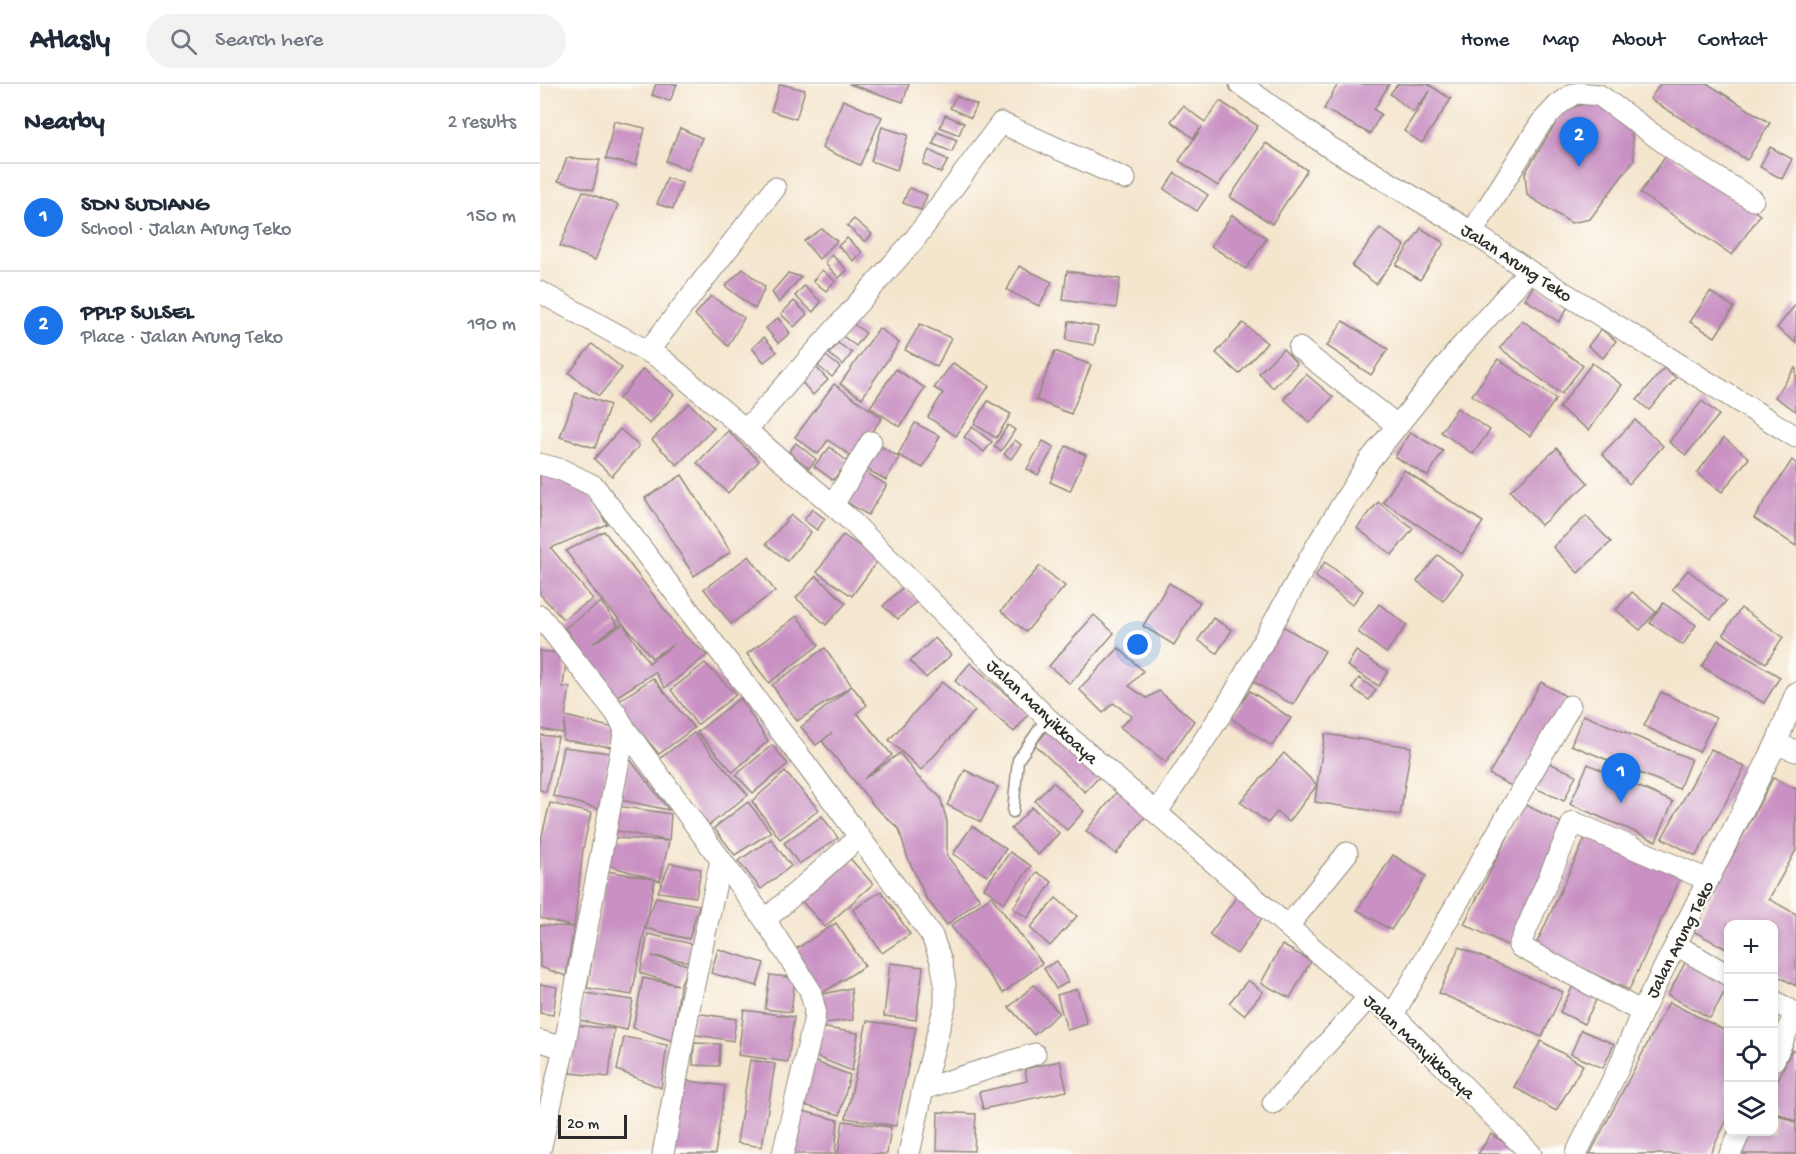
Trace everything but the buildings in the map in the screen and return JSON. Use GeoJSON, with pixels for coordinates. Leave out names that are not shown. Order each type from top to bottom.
{"type":"FeatureCollection","features":[{"type":"Feature","properties":{"kind":"street","name":"Jalan Arung Teko"},"geometry":{"type":"LineString","coordinates":[[1240,84],[1326,145],[1472,232],[1529,271],[1796,438]]}},
{"type":"Feature","properties":{"kind":"street"},"geometry":{"type":"LineString","coordinates":[[1472,232],[1541,123],[1558,105],[1573,94],[1599,95],[1681,155],[1753,200]]}},
{"type":"Feature","properties":{"kind":"street"},"geometry":{"type":"LineString","coordinates":[[747,430],[915,240],[1001,123],[1125,179]]}},
{"type":"Feature","properties":{"kind":"street"},"geometry":{"type":"LineString","coordinates":[[648,351],[775,189]]}},
{"type":"Feature","properties":{"kind":"street"},"geometry":{"type":"LineString","coordinates":[[1157,812],[1231,699],[1317,545],[1370,461],[1459,349],[1529,271]]}},
{"type":"Feature","properties":{"kind":"street","name":"Jalan Manyikkoaya"},"geometry":{"type":"LineString","coordinates":[[540,292],[663,360],[747,430],[850,520],[1047,718],[1393,1015],[1531,1154]]}},
{"type":"Feature","properties":{"kind":"street"},"geometry":{"type":"LineString","coordinates":[[1299,348],[1398,426]]}},
{"type":"Feature","properties":{"kind":"street"},"geometry":{"type":"LineString","coordinates":[[833,506],[871,442]]}},
{"type":"Feature","properties":{"kind":"street"},"geometry":{"type":"LineString","coordinates":[[540,464],[562,470],[594,486],[804,762],[932,936],[941,961],[945,983],[945,1005],[909,1154]]}},
{"type":"Feature","properties":{"kind":"street"},"geometry":{"type":"LineString","coordinates":[[540,616],[616,713],[625,729],[765,920],[810,990],[815,1010],[814,1021],[783,1154]]}},
{"type":"Feature","properties":{"kind":"street","name":"Jalan Arung Teko"},"geometry":{"type":"LineString","coordinates":[[1576,1154],[1642,1012],[1708,880],[1786,747],[1796,693]]}},
{"type":"Feature","properties":{"kind":"street"},"geometry":{"type":"LineString","coordinates":[[1393,1015],[1570,706]]}},
{"type":"Feature","properties":{"kind":"street"},"geometry":{"type":"LineString","coordinates":[[540,1150],[564,1048],[625,729]]}},
{"type":"Feature","properties":{"kind":"street"},"geometry":{"type":"LineString","coordinates":[[1642,1012],[1519,946],[1573,822],[1708,880]]}},
{"type":"Feature","properties":{"kind":"street"},"geometry":{"type":"LineString","coordinates":[[765,920],[859,837]]}},
{"type":"Feature","properties":{"kind":"street"},"geometry":{"type":"LineString","coordinates":[[1288,926],[1347,853]]}},
{"type":"Feature","properties":{"kind":"street"},"geometry":{"type":"LineString","coordinates":[[663,1154],[691,998],[721,860]]}},
{"type":"Feature","properties":{"kind":"street"},"geometry":{"type":"LineString","coordinates":[[1677,945],[1726,974]]}},
{"type":"Feature","properties":{"kind":"street"},"geometry":{"type":"LineString","coordinates":[[1273,1103],[1370,997]]}},
{"type":"Feature","properties":{"kind":"street"},"geometry":{"type":"LineString","coordinates":[[1778,1004],[1796,1013],[1778,1050]]}},
{"type":"Feature","properties":{"kind":"street"},"geometry":{"type":"LineString","coordinates":[[540,1041],[564,1048]]}},
{"type":"Feature","properties":{"kind":"street"},"geometry":{"type":"LineString","coordinates":[[923,1089],[1035,1054]]}},
{"type":"Feature","properties":{"kind":"street"},"geometry":{"type":"LineString","coordinates":[[1730,1154],[1738,1136]]}},
{"type":"Feature","properties":{"kind":"lane"},"geometry":{"type":"LineString","coordinates":[[1013,812],[1018,760],[1047,718]]}},
{"type":"Feature","properties":{"kind":"place","name":"PPLP SULSEL"},"geometry":{"type":"Point","coordinates":[1579,167]}},
{"type":"Feature","properties":{"kind":"place","name":"SDN SUDIANG"},"geometry":{"type":"Point","coordinates":[1621,803]}}]}
